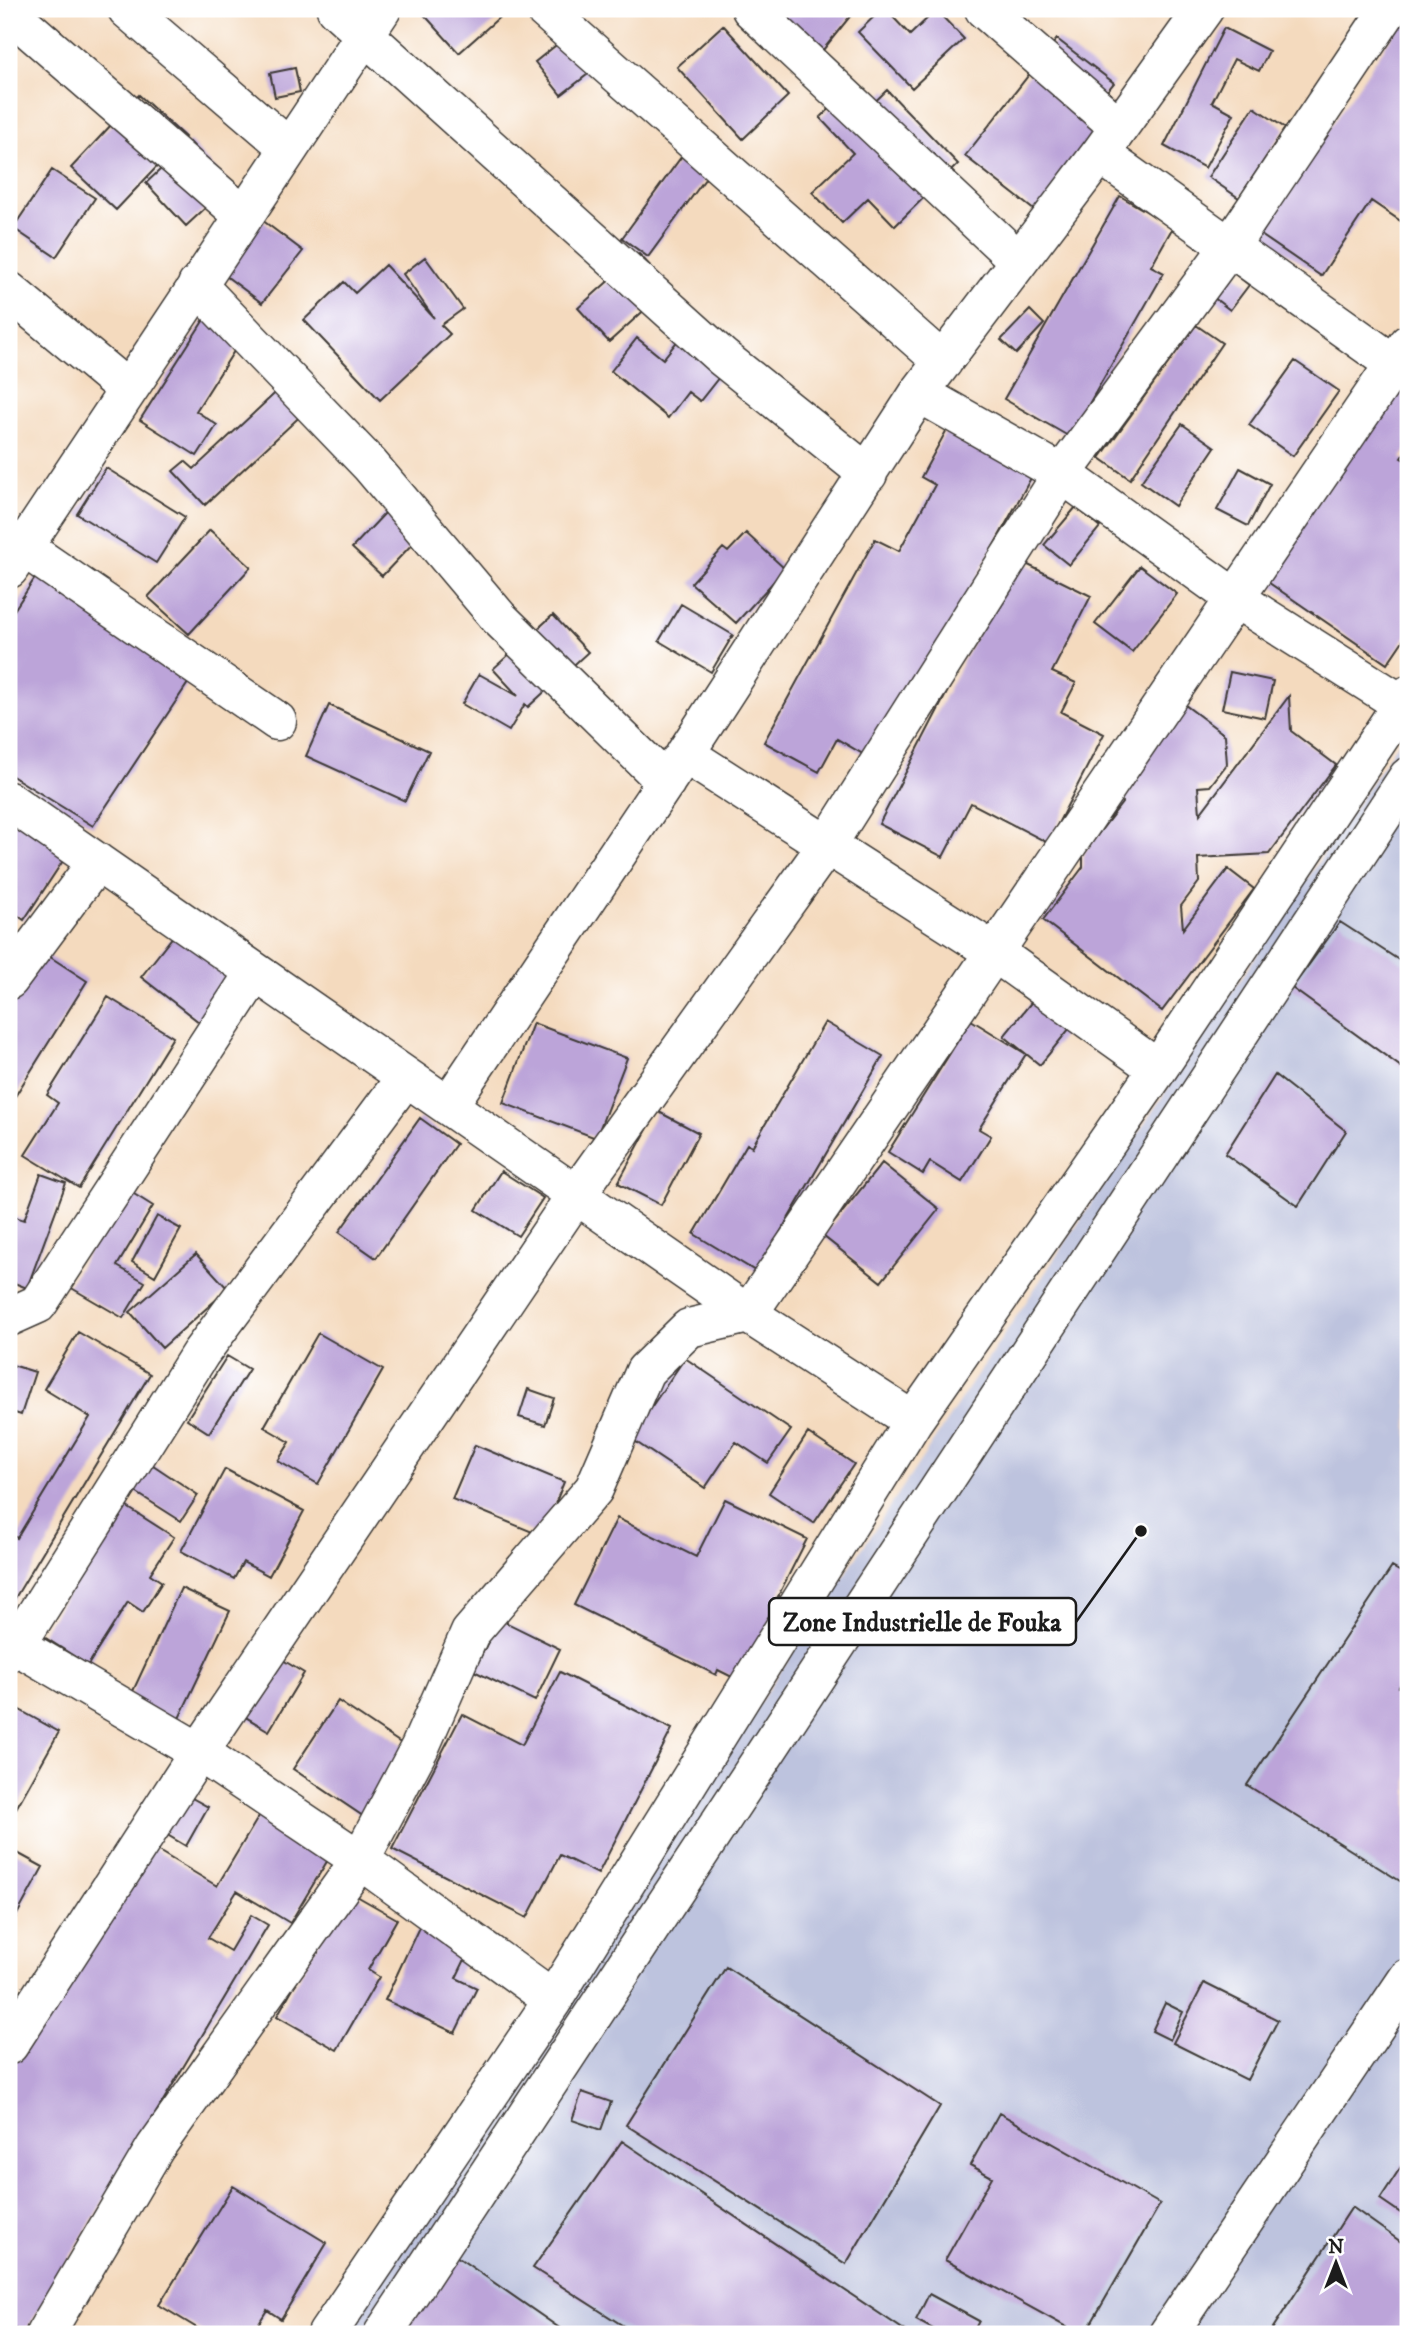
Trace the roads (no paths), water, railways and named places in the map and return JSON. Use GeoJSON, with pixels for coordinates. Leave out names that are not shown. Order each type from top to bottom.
{"type":"FeatureCollection","features":[{"type":"Feature","properties":{"kind":"street"},"geometry":{"type":"LineString","coordinates":[[127,9],[289,148]]}},
{"type":"Feature","properties":{"kind":"street"},"geometry":{"type":"LineString","coordinates":[[336,9],[374,21],[722,358],[867,474]]}},
{"type":"Feature","properties":{"kind":"street"},"geometry":{"type":"LineString","coordinates":[[544,9],[943,362]]}},
{"type":"Feature","properties":{"kind":"street"},"geometry":{"type":"LineString","coordinates":[[751,9],[1020,261]]}},
{"type":"Feature","properties":{"kind":"street"},"geometry":{"type":"LineString","coordinates":[[45,2334],[155,2148],[360,1860],[420,1747],[470,1633],[594,1489],[645,1371],[689,1328],[748,1314],[1236,599],[1404,360],[1230,246],[1110,141],[984,9]]}},
{"type":"Feature","properties":{"kind":"street"},"geometry":{"type":"LineString","coordinates":[[448,1106],[675,768],[919,393],[1110,141],[1204,9]]}},
{"type":"Feature","properties":{"kind":"street"},"geometry":{"type":"LineString","coordinates":[[9,2045],[199,1752],[576,1195],[827,845],[1062,474],[1230,246],[1389,9]]}},
{"type":"Feature","properties":{"kind":"street"},"geometry":{"type":"LineString","coordinates":[[9,12],[244,216]]}},
{"type":"Feature","properties":{"kind":"street"},"geometry":{"type":"LineString","coordinates":[[277,721],[12,563],[374,21]]}},
{"type":"Feature","properties":{"kind":"street"},"geometry":{"type":"LineString","coordinates":[[197,285],[370,465],[499,618],[675,768],[827,845],[994,952],[1158,1069]]}},
{"type":"Feature","properties":{"kind":"street"},"geometry":{"type":"LineString","coordinates":[[9,291],[128,390]]}},
{"type":"Feature","properties":{"kind":"street"},"geometry":{"type":"LineString","coordinates":[[327,2334],[553,2000],[913,1421],[1158,1069],[1405,699],[1236,599],[1062,474],[919,393]]}},
{"type":"Feature","properties":{"kind":"street"},"geometry":{"type":"LineString","coordinates":[[383,2334],[1408,776]]}},
{"type":"Feature","properties":{"kind":"street"},"geometry":{"type":"LineString","coordinates":[[9,801],[748,1314],[913,1421]]}},
{"type":"Feature","properties":{"kind":"street"},"geometry":{"type":"LineString","coordinates":[[9,981],[97,862]]}},
{"type":"Feature","properties":{"kind":"street"},"geometry":{"type":"LineString","coordinates":[[9,1317],[38,1304],[255,972]]}},
{"type":"Feature","properties":{"kind":"street"},"geometry":{"type":"LineString","coordinates":[[406,1077],[200,1354],[11,1646],[199,1752],[360,1860],[553,2000]]}},
{"type":"Feature","properties":{"kind":"street"},"geometry":{"type":"LineString","coordinates":[[1168,2334],[1408,1978]]}},
{"type":"Feature","properties":{"kind":"place","name":"Zone Industrielle de Fouka"},"geometry":{"type":"Point","coordinates":[1141,1531]}}]}
